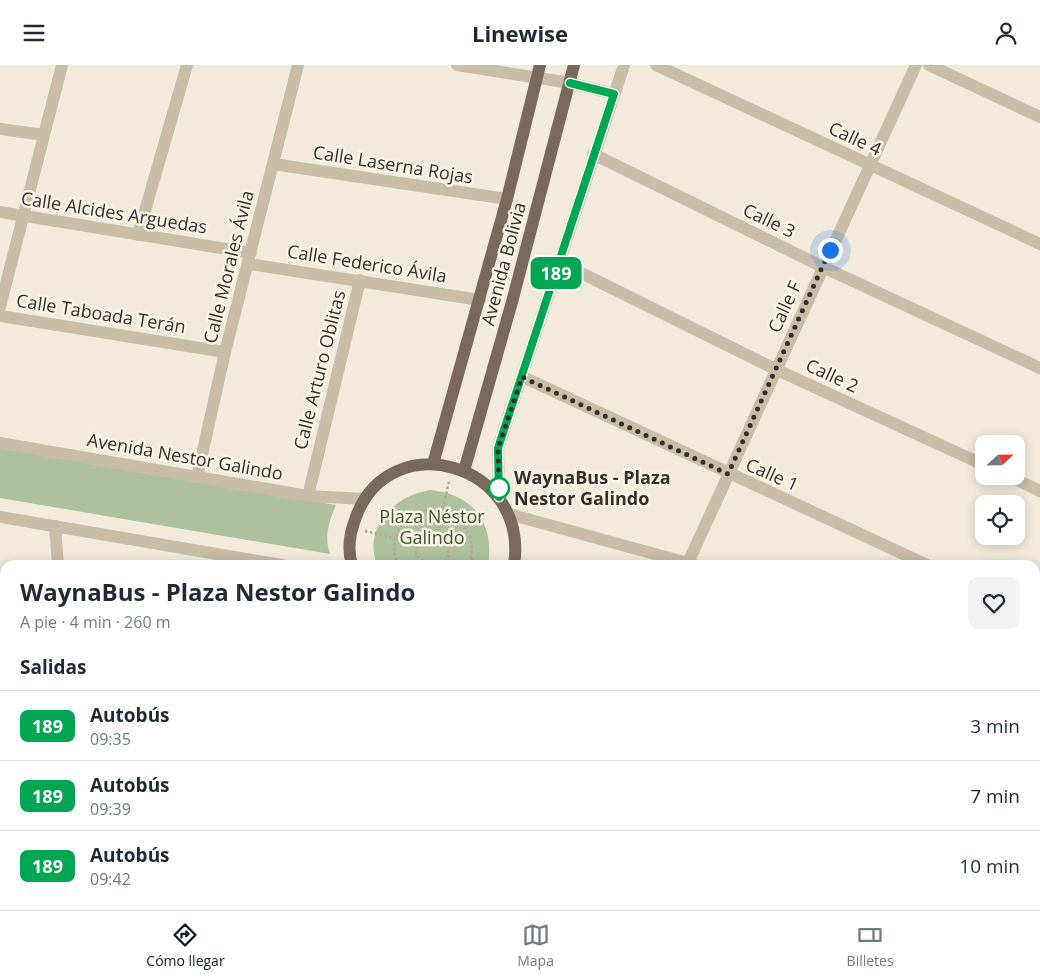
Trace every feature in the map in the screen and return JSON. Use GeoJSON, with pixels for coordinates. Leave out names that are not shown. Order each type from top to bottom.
{"type":"FeatureCollection","features":[{"type":"Feature","properties":{"kind":"main road","name":"Avenida Bolivia"},"geometry":{"type":"LineString","coordinates":[[458,469],[512,303],[574,65]]}},
{"type":"Feature","properties":{"kind":"main road","name":"Avenida Bolivia"},"geometry":{"type":"LineString","coordinates":[[433,464],[507,199],[538,71]]}},
{"type":"Feature","properties":{"kind":"main road"},"geometry":{"type":"LineString","coordinates":[[352,560],[350,545],[352,527],[365,499],[378,484],[395,473],[413,466],[433,464],[458,469],[486,484],[499,497],[508,514],[514,532],[516,551],[515,560]]}},
{"type":"Feature","properties":{"kind":"street"},"geometry":{"type":"LineString","coordinates":[[0,307],[62,65]]}},
{"type":"Feature","properties":{"kind":"street"},"geometry":{"type":"LineString","coordinates":[[138,235],[187,65]]}},
{"type":"Feature","properties":{"kind":"street","name":"Calle Morales Ávila"},"geometry":{"type":"LineString","coordinates":[[197,477],[226,352],[298,65]]}},
{"type":"Feature","properties":{"kind":"street"},"geometry":{"type":"LineString","coordinates":[[457,65],[538,71],[570,83],[614,94]]}},
{"type":"Feature","properties":{"kind":"street"},"geometry":{"type":"LineString","coordinates":[[499,497],[498,448],[624,65]]}},
{"type":"Feature","properties":{"kind":"street","name":"Calle 4"},"geometry":{"type":"LineString","coordinates":[[656,65],[1040,244]]}},
{"type":"Feature","properties":{"kind":"street","name":"Calle F"},"geometry":{"type":"LineString","coordinates":[[692,560],[775,369],[916,65]]}},
{"type":"Feature","properties":{"kind":"street"},"geometry":{"type":"LineString","coordinates":[[928,65],[1040,117]]}},
{"type":"Feature","properties":{"kind":"street"},"geometry":{"type":"LineString","coordinates":[[0,129],[44,135]]}},
{"type":"Feature","properties":{"kind":"street","name":"Calle 3"},"geometry":{"type":"LineString","coordinates":[[593,155],[823,267],[1040,368]]}},
{"type":"Feature","properties":{"kind":"street","name":"Calle Laserna Rojas"},"geometry":{"type":"LineString","coordinates":[[273,164],[507,199]]}},
{"type":"Feature","properties":{"kind":"street","name":"Calle Alcides Arguedas"},"geometry":{"type":"LineString","coordinates":[[0,212],[138,235],[250,259]]}},
{"type":"Feature","properties":{"kind":"street","name":"Calle Federico Ávila"},"geometry":{"type":"LineString","coordinates":[[250,259],[480,300]]}},
{"type":"Feature","properties":{"kind":"street","name":"Calle 2"},"geometry":{"type":"LineString","coordinates":[[559,262],[775,369],[975,461]]}},
{"type":"Feature","properties":{"kind":"street","name":"Calle Arturo Oblitas"},"geometry":{"type":"LineString","coordinates":[[308,496],[360,280]]}},
{"type":"Feature","properties":{"kind":"street","name":"Calle Taboada Terán"},"geometry":{"type":"LineString","coordinates":[[0,316],[226,352]]}},
{"type":"Feature","properties":{"kind":"street","name":"Calle 1"},"geometry":{"type":"LineString","coordinates":[[522,377],[916,560]]}},
{"type":"Feature","properties":{"kind":"street","name":"Avenida Nestor Galindo"},"geometry":{"type":"LineString","coordinates":[[0,443],[308,496],[365,499]]}},
{"type":"Feature","properties":{"kind":"street"},"geometry":{"type":"LineString","coordinates":[[1025,484],[1040,491]]}},
{"type":"Feature","properties":{"kind":"street"},"geometry":{"type":"LineString","coordinates":[[508,514],[675,560]]}},
{"type":"Feature","properties":{"kind":"street"},"geometry":{"type":"LineString","coordinates":[[0,517],[253,560]]}},
{"type":"Feature","properties":{"kind":"street"},"geometry":{"type":"LineString","coordinates":[[55,526],[58,560]]}},
{"type":"Feature","properties":{"kind":"path"},"geometry":{"type":"LineString","coordinates":[[438,533],[443,511],[458,469]]}},
{"type":"Feature","properties":{"kind":"path"},"geometry":{"type":"LineString","coordinates":[[397,560],[394,551],[395,538],[400,527],[419,512],[431,510],[443,511],[454,516],[469,535],[472,547],[471,559],[474,560]]}},
{"type":"Feature","properties":{"kind":"path"},"geometry":{"type":"LineString","coordinates":[[352,527],[395,538]]}},
{"type":"Feature","properties":{"kind":"path"},"geometry":{"type":"LineString","coordinates":[[422,560],[417,555],[416,545],[422,536],[438,533],[447,540],[449,546],[448,557],[445,560]]}},
{"type":"Feature","properties":{"kind":"green space"},"geometry":{"type":"Polygon","coordinates":[[[0,448],[336,505],[328,529],[327,541],[330,554],[0,498],[0,448]]]}},
{"type":"Feature","properties":{"kind":"green space","name":"Plaza Néstor Galindo"},"geometry":{"type":"Polygon","coordinates":[[[430,490],[445,493],[458,497],[469,504],[478,513],[484,524],[488,536],[488,560],[376,560],[374,538],[378,526],[394,506],[417,493],[430,490]]]}},
{"type":"Feature","properties":{"kind":"bus line","name":"189"},"geometry":{"type":"LineString","coordinates":[[499,497],[498,448],[614,94],[570,83]]}},
{"type":"Feature","properties":{"kind":"place","name":"WaynaBus - Plaza Nestor Galindo"},"geometry":{"type":"Point","coordinates":[499,488]}},
{"type":"Feature","properties":{"kind":"route"},"geometry":{"type":"LineString","coordinates":[[499,488],[498,448],[522,377],[728,474],[830,250]]}}]}
